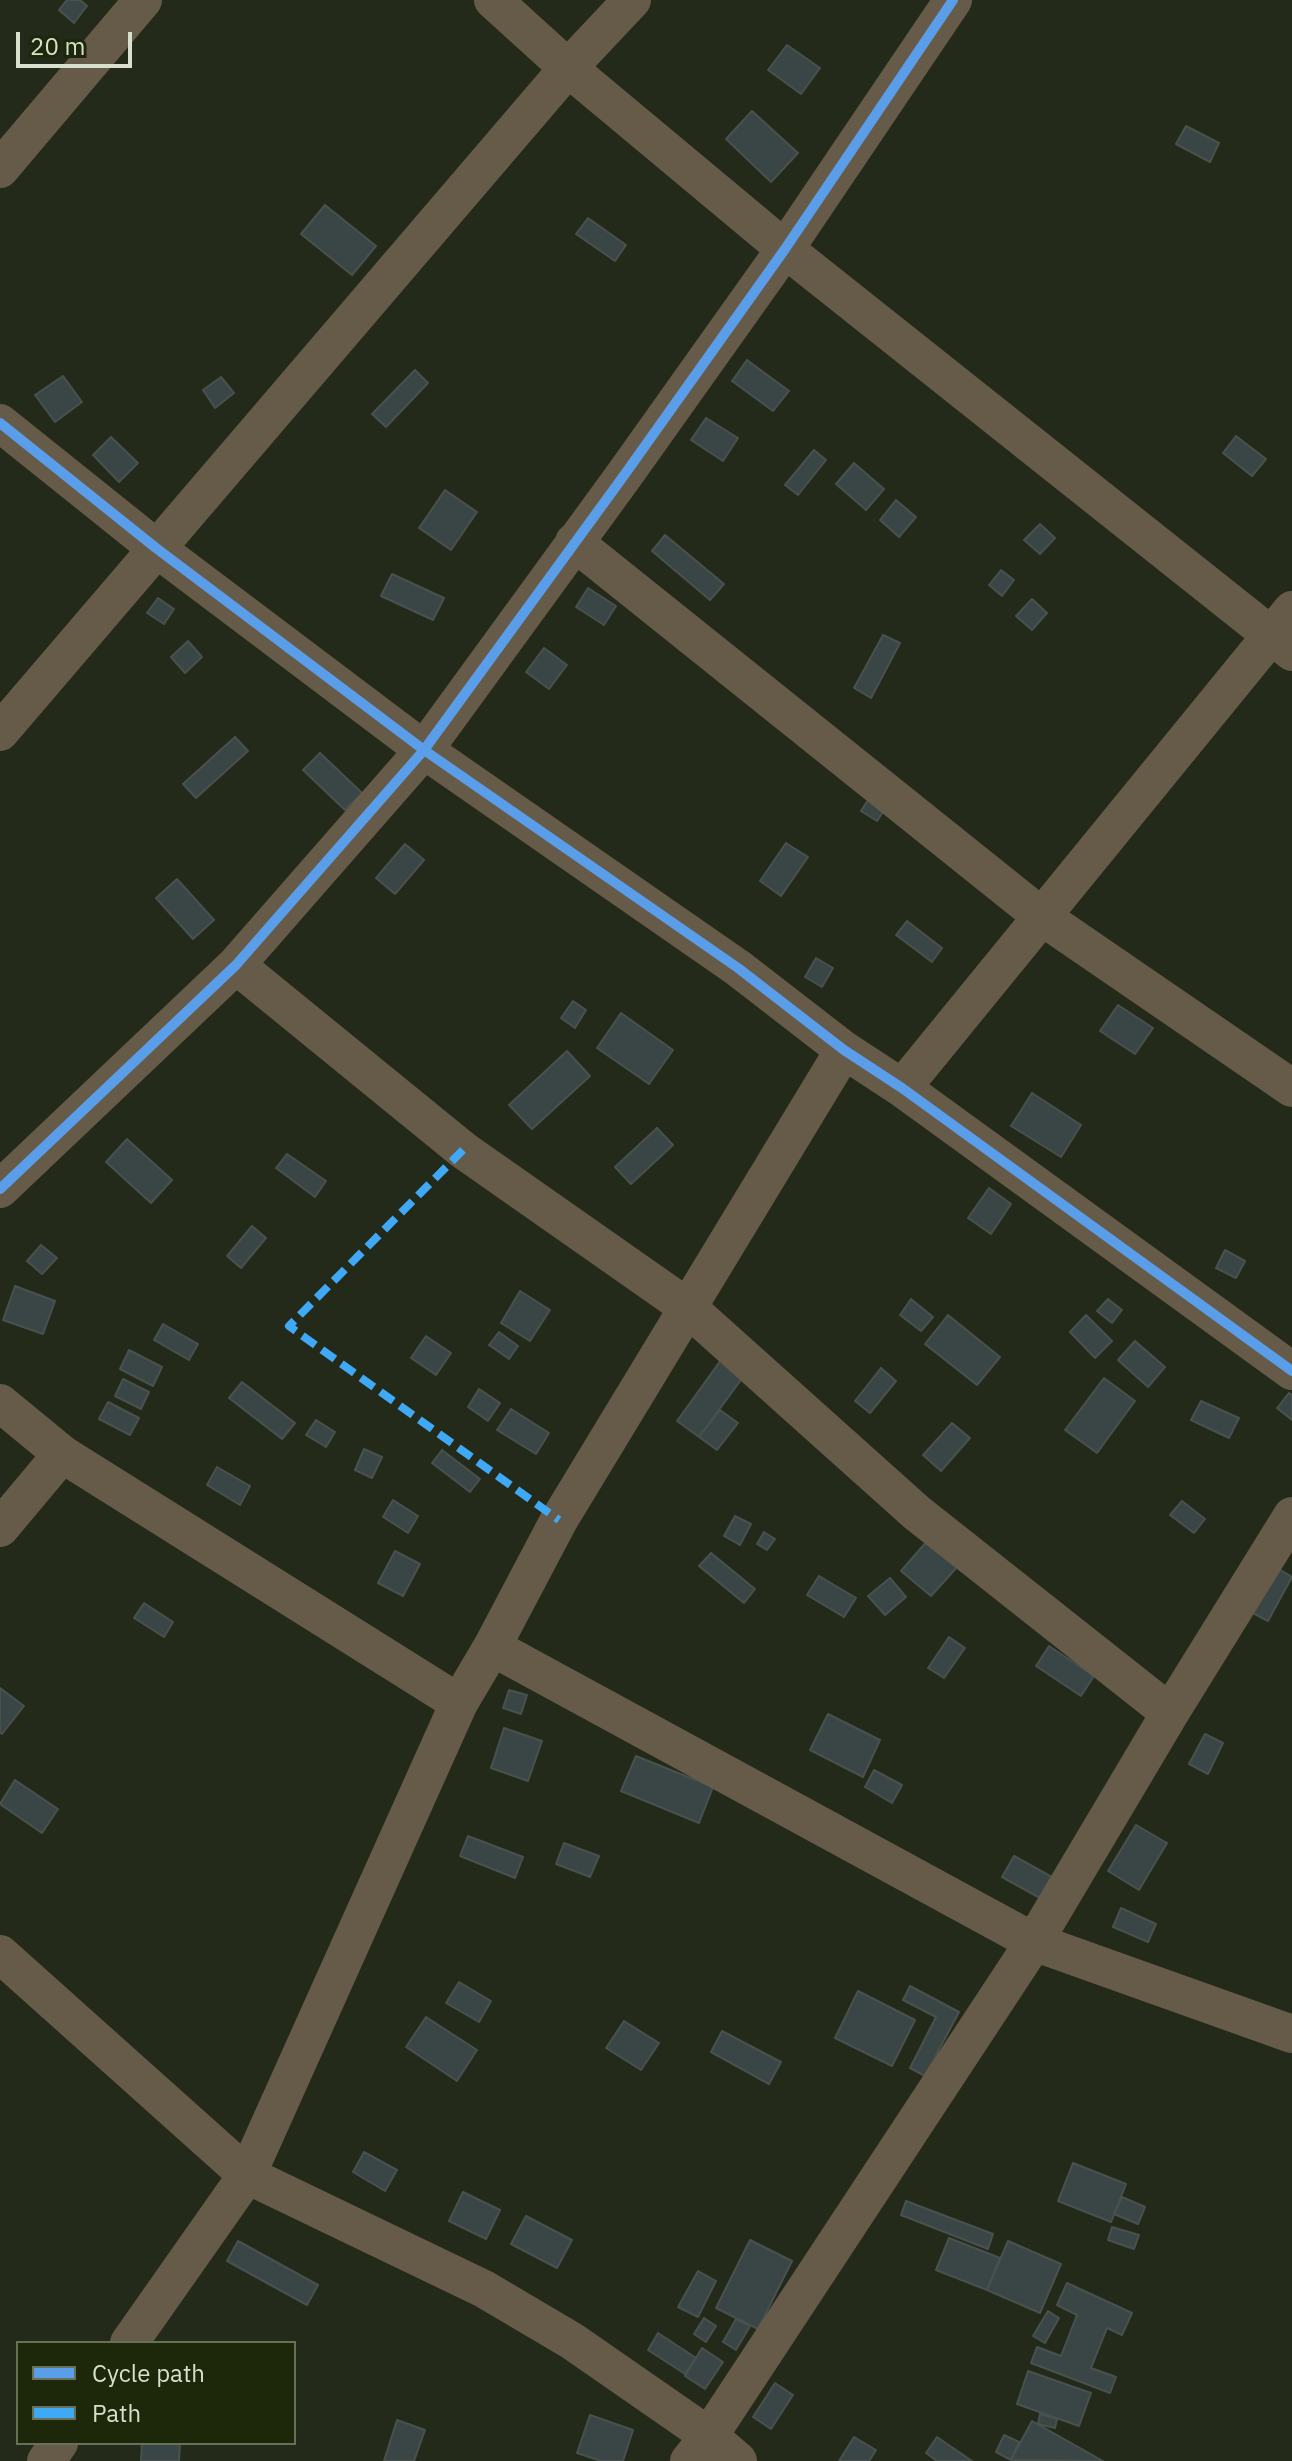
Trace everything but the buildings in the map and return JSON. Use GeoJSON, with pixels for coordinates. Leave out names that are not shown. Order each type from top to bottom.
{"type":"FeatureCollection","features":[{"type":"Feature","properties":{"kind":"street"},"geometry":{"type":"LineString","coordinates":[[0,169],[143,0]]}},
{"type":"Feature","properties":{"kind":"street"},"geometry":{"type":"LineString","coordinates":[[493,0],[568,68],[785,249],[1285,633],[1041,916],[902,1088]]}},
{"type":"Feature","properties":{"kind":"street"},"geometry":{"type":"LineString","coordinates":[[0,732],[568,68],[632,0]]}},
{"type":"Feature","properties":{"kind":"street"},"geometry":{"type":"LineString","coordinates":[[0,1189],[236,965],[424,750],[785,249],[953,0]]}},
{"type":"Feature","properties":{"kind":"street"},"geometry":{"type":"LineString","coordinates":[[0,423],[156,548],[424,750],[738,968],[844,1050],[902,1088],[1292,1371]]}},
{"type":"Feature","properties":{"kind":"street"},"geometry":{"type":"LineString","coordinates":[[574,542],[1041,916],[1292,1088]]}},
{"type":"Feature","properties":{"kind":"street"},"geometry":{"type":"LineString","coordinates":[[236,965],[463,1150],[687,1307],[917,1513],[1170,1713]]}},
{"type":"Feature","properties":{"kind":"street"},"geometry":{"type":"LineString","coordinates":[[130,2341],[247,2175],[459,1703],[559,1520],[844,1050]]}},
{"type":"Feature","properties":{"kind":"street"},"geometry":{"type":"LineString","coordinates":[[0,1403],[62,1454],[459,1703]]}},
{"type":"Feature","properties":{"kind":"street"},"geometry":{"type":"LineString","coordinates":[[0,1528],[62,1454]]}},
{"type":"Feature","properties":{"kind":"street"},"geometry":{"type":"LineString","coordinates":[[699,2448],[1034,1942],[1292,1516]]}},
{"type":"Feature","properties":{"kind":"street"},"geometry":{"type":"LineString","coordinates":[[492,1647],[1034,1942],[1292,2034]]}},
{"type":"Feature","properties":{"kind":"street"},"geometry":{"type":"LineString","coordinates":[[0,1954],[247,2175],[484,2289],[572,2341],[699,2448],[738,2461]]}},
{"type":"Feature","properties":{"kind":"marked path"},"geometry":{"type":"LineString","coordinates":[[463,1150],[289,1326],[559,1520]]}},
{"type":"Feature","properties":{"kind":"cycle path"},"geometry":{"type":"LineString","coordinates":[[0,1189],[236,965],[424,750],[785,249],[953,0]]}},
{"type":"Feature","properties":{"kind":"cycle path"},"geometry":{"type":"LineString","coordinates":[[0,423],[156,548],[424,750],[738,968],[844,1050],[902,1088],[1292,1371]]}}]}
